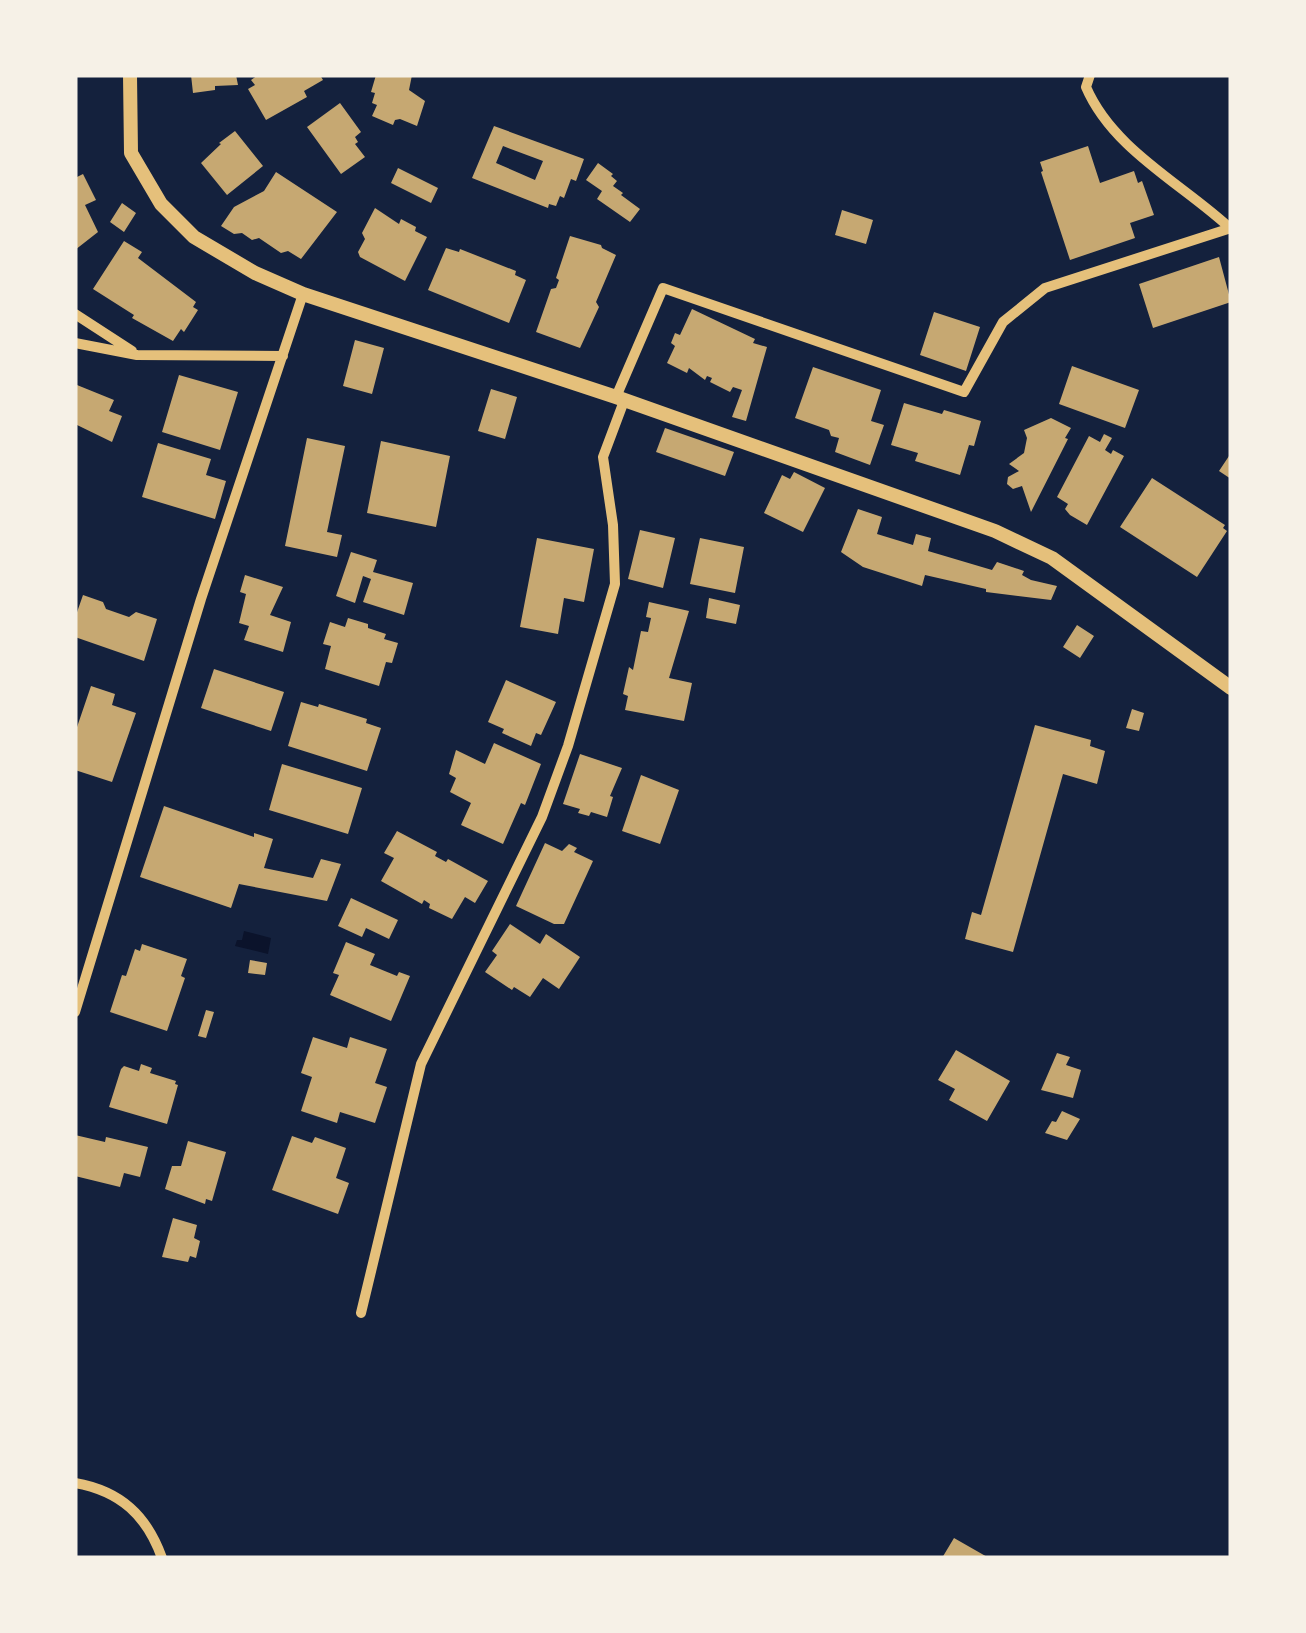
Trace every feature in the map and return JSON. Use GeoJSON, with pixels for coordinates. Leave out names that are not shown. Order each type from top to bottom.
{"type":"FeatureCollection","features":[{"type":"Feature","properties":{"kind":"street"},"geometry":{"type":"LineString","coordinates":[[130,75],[131,152],[160,204],[194,237],[255,273],[303,294],[620,399],[996,531],[1052,558],[1231,688]]}},
{"type":"Feature","properties":{"kind":"street"},"geometry":{"type":"LineString","coordinates":[[1090,75],[1086,87],[1098,113],[1126,142],[1231,229]]}},
{"type":"Feature","properties":{"kind":"street"},"geometry":{"type":"LineString","coordinates":[[361,1313],[422,1064],[542,817],[568,746],[615,584],[603,457],[620,399],[663,288],[964,392],[1003,322],[1045,288],[1231,229]]}},
{"type":"Feature","properties":{"kind":"street"},"geometry":{"type":"LineString","coordinates":[[75,1012],[202,599],[303,294]]}},
{"type":"Feature","properties":{"kind":"street"},"geometry":{"type":"LineString","coordinates":[[75,314],[137,355]]}},
{"type":"Feature","properties":{"kind":"street"},"geometry":{"type":"LineString","coordinates":[[75,343],[137,355],[283,356]]}},
{"type":"Feature","properties":{"kind":"street"},"geometry":{"type":"LineString","coordinates":[[75,1483],[91,1486],[128,1504],[152,1530],[162,1558]]}},
{"type":"Feature","properties":{"kind":"water"},"geometry":{"type":"Polygon","coordinates":[[[244,931],[271,938],[268,954],[235,946],[244,931]]]}},
{"type":"Feature","properties":{"kind":"building"},"geometry":{"type":"Polygon","coordinates":[[[191,75],[236,75],[238,85],[215,86],[215,90],[193,93],[191,75]]]}},
{"type":"Feature","properties":{"kind":"building"},"geometry":{"type":"Polygon","coordinates":[[[258,75],[320,75],[323,80],[304,91],[307,97],[266,120],[248,89],[255,85],[251,80],[258,75]]]}},
{"type":"Feature","properties":{"kind":"building"},"geometry":{"type":"Polygon","coordinates":[[[376,75],[412,75],[409,90],[425,101],[417,126],[400,119],[393,125],[372,116],[377,105],[372,103],[375,93],[371,92],[376,75]]]}},
{"type":"Feature","properties":{"kind":"building"},"geometry":{"type":"Polygon","coordinates":[[[340,103],[361,132],[355,137],[355,144],[365,157],[341,174],[307,127],[340,103]]]}},
{"type":"Feature","properties":{"kind":"building"},"geometry":{"type":"Polygon","coordinates":[[[494,126],[584,159],[564,198],[560,196],[556,206],[549,204],[548,208],[472,178],[494,126]],[[503,146],[496,163],[535,180],[543,161],[503,146]]]}},
{"type":"Feature","properties":{"kind":"building"},"geometry":{"type":"Polygon","coordinates":[[[235,131],[263,166],[227,195],[201,163],[235,131]]]}},
{"type":"Feature","properties":{"kind":"building"},"geometry":{"type":"Polygon","coordinates":[[[1088,146],[1100,183],[1134,171],[1138,183],[1142,181],[1154,215],[1130,223],[1135,238],[1070,260],[1040,162],[1088,146]]]}},
{"type":"Feature","properties":{"kind":"building"},"geometry":{"type":"Polygon","coordinates":[[[598,163],[613,174],[617,181],[613,186],[621,195],[640,209],[630,222],[597,199],[602,191],[586,180],[598,163]]]}},
{"type":"Feature","properties":{"kind":"building"},"geometry":{"type":"Polygon","coordinates":[[[398,168],[438,188],[431,203],[391,183],[398,168]]]}},
{"type":"Feature","properties":{"kind":"building"},"geometry":{"type":"Polygon","coordinates":[[[276,172],[337,212],[301,259],[288,251],[281,253],[259,238],[252,240],[221,226],[234,207],[264,191],[276,172]]]}},
{"type":"Feature","properties":{"kind":"building"},"geometry":{"type":"Polygon","coordinates":[[[83,174],[96,200],[85,205],[98,232],[75,250],[75,178],[83,174]]]}},
{"type":"Feature","properties":{"kind":"building"},"geometry":{"type":"Polygon","coordinates":[[[122,203],[136,213],[124,232],[110,222],[122,203]]]}},
{"type":"Feature","properties":{"kind":"building"},"geometry":{"type":"Polygon","coordinates":[[[375,208],[399,224],[401,219],[416,227],[415,231],[427,237],[405,281],[360,257],[358,252],[365,239],[362,233],[375,208]]]}},
{"type":"Feature","properties":{"kind":"building"},"geometry":{"type":"Polygon","coordinates":[[[842,210],[873,220],[866,244],[835,235],[842,210]]]}},
{"type":"Feature","properties":{"kind":"building"},"geometry":{"type":"Polygon","coordinates":[[[570,236],[601,245],[616,255],[580,348],[536,332],[551,289],[556,288],[559,280],[556,278],[570,236]]]}},
{"type":"Feature","properties":{"kind":"building"},"geometry":{"type":"Polygon","coordinates":[[[124,241],[142,252],[138,258],[196,302],[193,307],[198,310],[173,341],[132,318],[134,315],[93,289],[124,241]]]}},
{"type":"Feature","properties":{"kind":"building"},"geometry":{"type":"Polygon","coordinates":[[[446,248],[459,252],[460,249],[516,271],[515,275],[526,280],[509,323],[428,290],[446,248]]]}},
{"type":"Feature","properties":{"kind":"building"},"geometry":{"type":"Polygon","coordinates":[[[1219,257],[1231,302],[1153,328],[1139,284],[1219,257]]]}},
{"type":"Feature","properties":{"kind":"building"},"geometry":{"type":"Polygon","coordinates":[[[692,309],[767,347],[746,421],[732,417],[742,390],[733,387],[730,392],[710,382],[712,378],[707,376],[705,380],[689,368],[687,373],[667,363],[675,346],[671,343],[675,333],[680,335],[692,309]]]}},
{"type":"Feature","properties":{"kind":"building"},"geometry":{"type":"Polygon","coordinates":[[[934,312],[980,327],[966,371],[920,355],[934,312]]]}},
{"type":"Feature","properties":{"kind":"building"},"geometry":{"type":"Polygon","coordinates":[[[355,340],[384,348],[372,394],[343,386],[355,340]]]}},
{"type":"Feature","properties":{"kind":"building"},"geometry":{"type":"Polygon","coordinates":[[[1072,366],[1139,390],[1125,428],[1059,404],[1072,366]]]}},
{"type":"Feature","properties":{"kind":"building"},"geometry":{"type":"Polygon","coordinates":[[[813,367],[881,390],[871,421],[884,425],[870,465],[835,452],[839,438],[831,436],[829,430],[795,418],[813,367]]]}},
{"type":"Feature","properties":{"kind":"building"},"geometry":{"type":"Polygon","coordinates":[[[179,375],[238,392],[220,450],[162,432],[179,375]]]}},
{"type":"Feature","properties":{"kind":"building"},"geometry":{"type":"Polygon","coordinates":[[[77,385],[114,400],[109,411],[122,416],[112,442],[75,424],[77,385]]]}},
{"type":"Feature","properties":{"kind":"building"},"geometry":{"type":"Polygon","coordinates":[[[491,389],[517,397],[505,439],[478,431],[491,389]]]}},
{"type":"Feature","properties":{"kind":"building"},"geometry":{"type":"Polygon","coordinates":[[[904,403],[981,421],[960,475],[915,461],[918,453],[891,445],[904,403]]]}},
{"type":"Feature","properties":{"kind":"building"},"geometry":{"type":"Polygon","coordinates":[[[1051,418],[1071,428],[1031,512],[1022,486],[1013,489],[1007,484],[1008,477],[1019,471],[1009,464],[1024,453],[1024,430],[1051,418]]]}},
{"type":"Feature","properties":{"kind":"building"},"geometry":{"type":"Polygon","coordinates":[[[665,428],[734,452],[725,476],[656,452],[665,428]]]}},
{"type":"Feature","properties":{"kind":"building"},"geometry":{"type":"Polygon","coordinates":[[[1104,434],[1112,438],[1105,450],[1124,456],[1087,525],[1070,515],[1065,509],[1068,504],[1057,497],[1089,436],[1100,442],[1104,434]]]}},
{"type":"Feature","properties":{"kind":"building"},"geometry":{"type":"Polygon","coordinates":[[[307,438],[345,446],[327,532],[342,535],[337,557],[285,546],[307,438]]]}},
{"type":"Feature","properties":{"kind":"building"},"geometry":{"type":"Polygon","coordinates":[[[381,441],[450,456],[436,527],[367,513],[381,441]]]}},
{"type":"Feature","properties":{"kind":"building"},"geometry":{"type":"Polygon","coordinates":[[[158,443],[211,459],[206,475],[226,481],[215,519],[142,497],[158,443]]]}},
{"type":"Feature","properties":{"kind":"building"},"geometry":{"type":"Polygon","coordinates":[[[1231,453],[1231,479],[1219,471],[1231,453]]]}},
{"type":"Feature","properties":{"kind":"building"},"geometry":{"type":"Polygon","coordinates":[[[794,472],[825,488],[803,532],[764,513],[782,475],[790,479],[794,472]]]}},
{"type":"Feature","properties":{"kind":"building"},"geometry":{"type":"Polygon","coordinates":[[[1152,478],[1225,525],[1227,531],[1197,577],[1120,527],[1152,478]]]}},
{"type":"Feature","properties":{"kind":"building"},"geometry":{"type":"Polygon","coordinates":[[[858,509],[882,517],[877,534],[913,545],[916,534],[931,538],[928,551],[992,570],[997,562],[1024,571],[1022,575],[1031,580],[1057,586],[1051,600],[986,592],[925,575],[922,586],[863,567],[841,552],[858,509]]]}},
{"type":"Feature","properties":{"kind":"building"},"geometry":{"type":"Polygon","coordinates":[[[640,530],[675,538],[663,588],[628,579],[640,530]]]}},
{"type":"Feature","properties":{"kind":"building"},"geometry":{"type":"Polygon","coordinates":[[[537,538],[594,549],[584,602],[564,598],[558,634],[520,627],[537,538]]]}},
{"type":"Feature","properties":{"kind":"building"},"geometry":{"type":"Polygon","coordinates":[[[700,538],[744,547],[735,593],[690,584],[700,538]]]}},
{"type":"Feature","properties":{"kind":"building"},"geometry":{"type":"Polygon","coordinates":[[[351,552],[377,560],[373,572],[413,583],[404,615],[363,602],[371,579],[363,576],[355,603],[336,596],[351,552]]]}},
{"type":"Feature","properties":{"kind":"building"},"geometry":{"type":"Polygon","coordinates":[[[245,575],[283,587],[270,615],[291,622],[283,652],[244,640],[249,626],[239,623],[246,594],[240,592],[245,575]]]}},
{"type":"Feature","properties":{"kind":"building"},"geometry":{"type":"Polygon","coordinates":[[[83,595],[129,617],[136,612],[157,619],[144,661],[75,637],[75,618],[83,595]]]}},
{"type":"Feature","properties":{"kind":"building"},"geometry":{"type":"Polygon","coordinates":[[[709,598],[740,605],[736,624],[706,618],[709,598]]]}},
{"type":"Feature","properties":{"kind":"building"},"geometry":{"type":"Polygon","coordinates":[[[649,602],[689,611],[669,678],[692,683],[684,721],[625,710],[628,696],[623,694],[629,667],[633,670],[641,631],[648,632],[649,602]]]}},
{"type":"Feature","properties":{"kind":"building"},"geometry":{"type":"Polygon","coordinates":[[[348,618],[368,624],[368,628],[386,634],[384,639],[398,643],[392,663],[386,662],[379,686],[325,669],[331,646],[323,644],[330,622],[345,627],[348,618]]]}},
{"type":"Feature","properties":{"kind":"building"},"geometry":{"type":"Polygon","coordinates":[[[1077,625],[1094,636],[1080,658],[1063,647],[1077,625]]]}},
{"type":"Feature","properties":{"kind":"building"},"geometry":{"type":"Polygon","coordinates":[[[214,669],[284,692],[271,731],[201,708],[214,669]]]}},
{"type":"Feature","properties":{"kind":"building"},"geometry":{"type":"Polygon","coordinates":[[[506,680],[556,702],[541,735],[536,733],[531,746],[488,722],[506,680]]]}},
{"type":"Feature","properties":{"kind":"building"},"geometry":{"type":"Polygon","coordinates":[[[91,686],[115,694],[112,705],[136,713],[112,782],[75,770],[75,733],[91,686]]]}},
{"type":"Feature","properties":{"kind":"building"},"geometry":{"type":"Polygon","coordinates":[[[301,702],[367,719],[366,723],[381,728],[367,771],[288,746],[301,702]]]}},
{"type":"Feature","properties":{"kind":"building"},"geometry":{"type":"Polygon","coordinates":[[[1132,709],[1144,713],[1139,731],[1126,728],[1132,709]]]}},
{"type":"Feature","properties":{"kind":"building"},"geometry":{"type":"Polygon","coordinates":[[[1035,725],[1091,740],[1090,746],[1105,751],[1097,784],[1063,774],[1013,952],[965,939],[972,912],[981,915],[1035,725]]]}},
{"type":"Feature","properties":{"kind":"building"},"geometry":{"type":"Polygon","coordinates":[[[494,743],[541,764],[525,805],[521,803],[503,844],[461,825],[471,803],[450,792],[456,778],[449,774],[456,750],[485,764],[494,743]]]}},
{"type":"Feature","properties":{"kind":"building"},"geometry":{"type":"Polygon","coordinates":[[[580,754],[622,768],[610,796],[613,797],[607,817],[578,813],[580,809],[563,804],[580,754]]]}},
{"type":"Feature","properties":{"kind":"building"},"geometry":{"type":"Polygon","coordinates":[[[282,764],[362,788],[348,834],[269,810],[282,764]]]}},
{"type":"Feature","properties":{"kind":"building"},"geometry":{"type":"Polygon","coordinates":[[[641,775],[679,790],[660,844],[622,831],[641,775]]]}},
{"type":"Feature","properties":{"kind":"building"},"geometry":{"type":"Polygon","coordinates":[[[164,806],[254,837],[254,833],[273,839],[264,868],[313,878],[321,859],[341,864],[327,901],[239,884],[231,908],[140,877],[164,806]]]}},
{"type":"Feature","properties":{"kind":"building"},"geometry":{"type":"Polygon","coordinates":[[[397,831],[437,852],[435,856],[488,881],[475,903],[465,897],[452,919],[429,908],[424,900],[422,904],[381,881],[394,858],[384,853],[397,831]]]}},
{"type":"Feature","properties":{"kind":"building"},"geometry":{"type":"Polygon","coordinates":[[[545,843],[562,851],[569,844],[577,848],[574,852],[593,861],[564,924],[554,924],[516,906],[545,843]]]}},
{"type":"Feature","properties":{"kind":"building"},"geometry":{"type":"Polygon","coordinates":[[[351,898],[398,920],[389,939],[366,928],[362,937],[338,926],[351,898]]]}},
{"type":"Feature","properties":{"kind":"building"},"geometry":{"type":"Polygon","coordinates":[[[510,924],[540,944],[546,934],[580,957],[559,989],[543,978],[530,997],[485,972],[497,955],[492,951],[510,924]]]}},
{"type":"Feature","properties":{"kind":"building"},"geometry":{"type":"Polygon","coordinates":[[[346,942],[375,954],[370,965],[397,976],[399,972],[410,976],[391,1021],[330,995],[339,975],[333,973],[346,942]]]}},
{"type":"Feature","properties":{"kind":"building"},"geometry":{"type":"Polygon","coordinates":[[[142,944],[187,959],[181,976],[185,978],[167,1031],[110,1012],[122,975],[126,976],[135,949],[140,951],[142,944]]]}},
{"type":"Feature","properties":{"kind":"building"},"geometry":{"type":"Polygon","coordinates":[[[250,960],[267,963],[265,975],[248,973],[250,960]]]}},
{"type":"Feature","properties":{"kind":"building"},"geometry":{"type":"Polygon","coordinates":[[[206,1010],[214,1012],[206,1038],[198,1036],[206,1010]]]}},
{"type":"Feature","properties":{"kind":"building"},"geometry":{"type":"Polygon","coordinates":[[[313,1037],[347,1048],[350,1037],[387,1049],[375,1083],[387,1087],[375,1123],[340,1112],[337,1123],[301,1111],[312,1077],[301,1073],[313,1037]]]}},
{"type":"Feature","properties":{"kind":"building"},"geometry":{"type":"Polygon","coordinates":[[[956,1050],[1010,1081],[987,1121],[949,1100],[955,1089],[938,1080],[956,1050]]]}},
{"type":"Feature","properties":{"kind":"building"},"geometry":{"type":"Polygon","coordinates":[[[1057,1053],[1070,1057],[1066,1065],[1081,1070],[1073,1098],[1041,1090],[1057,1053]]]}},
{"type":"Feature","properties":{"kind":"building"},"geometry":{"type":"Polygon","coordinates":[[[141,1064],[152,1068],[150,1073],[178,1085],[167,1124],[109,1107],[121,1069],[124,1066],[139,1071],[141,1064]]]}},
{"type":"Feature","properties":{"kind":"building"},"geometry":{"type":"Polygon","coordinates":[[[1062,1111],[1080,1119],[1067,1140],[1045,1133],[1062,1111]]]}},
{"type":"Feature","properties":{"kind":"building"},"geometry":{"type":"Polygon","coordinates":[[[75,1135],[105,1142],[106,1137],[148,1147],[140,1177],[124,1173],[120,1187],[75,1176],[75,1135]]]}},
{"type":"Feature","properties":{"kind":"building"},"geometry":{"type":"Polygon","coordinates":[[[292,1136],[312,1143],[315,1137],[346,1148],[336,1178],[349,1183],[338,1214],[272,1190],[292,1136]]]}},
{"type":"Feature","properties":{"kind":"building"},"geometry":{"type":"Polygon","coordinates":[[[188,1141],[226,1152],[212,1201],[206,1199],[205,1204],[165,1189],[172,1166],[181,1166],[188,1141]]]}},
{"type":"Feature","properties":{"kind":"building"},"geometry":{"type":"Polygon","coordinates":[[[173,1218],[197,1225],[194,1238],[200,1241],[196,1258],[190,1256],[188,1262],[162,1257],[173,1218]]]}},
{"type":"Feature","properties":{"kind":"building"},"geometry":{"type":"Polygon","coordinates":[[[954,1538],[989,1558],[942,1558],[954,1538]]]}}]}
